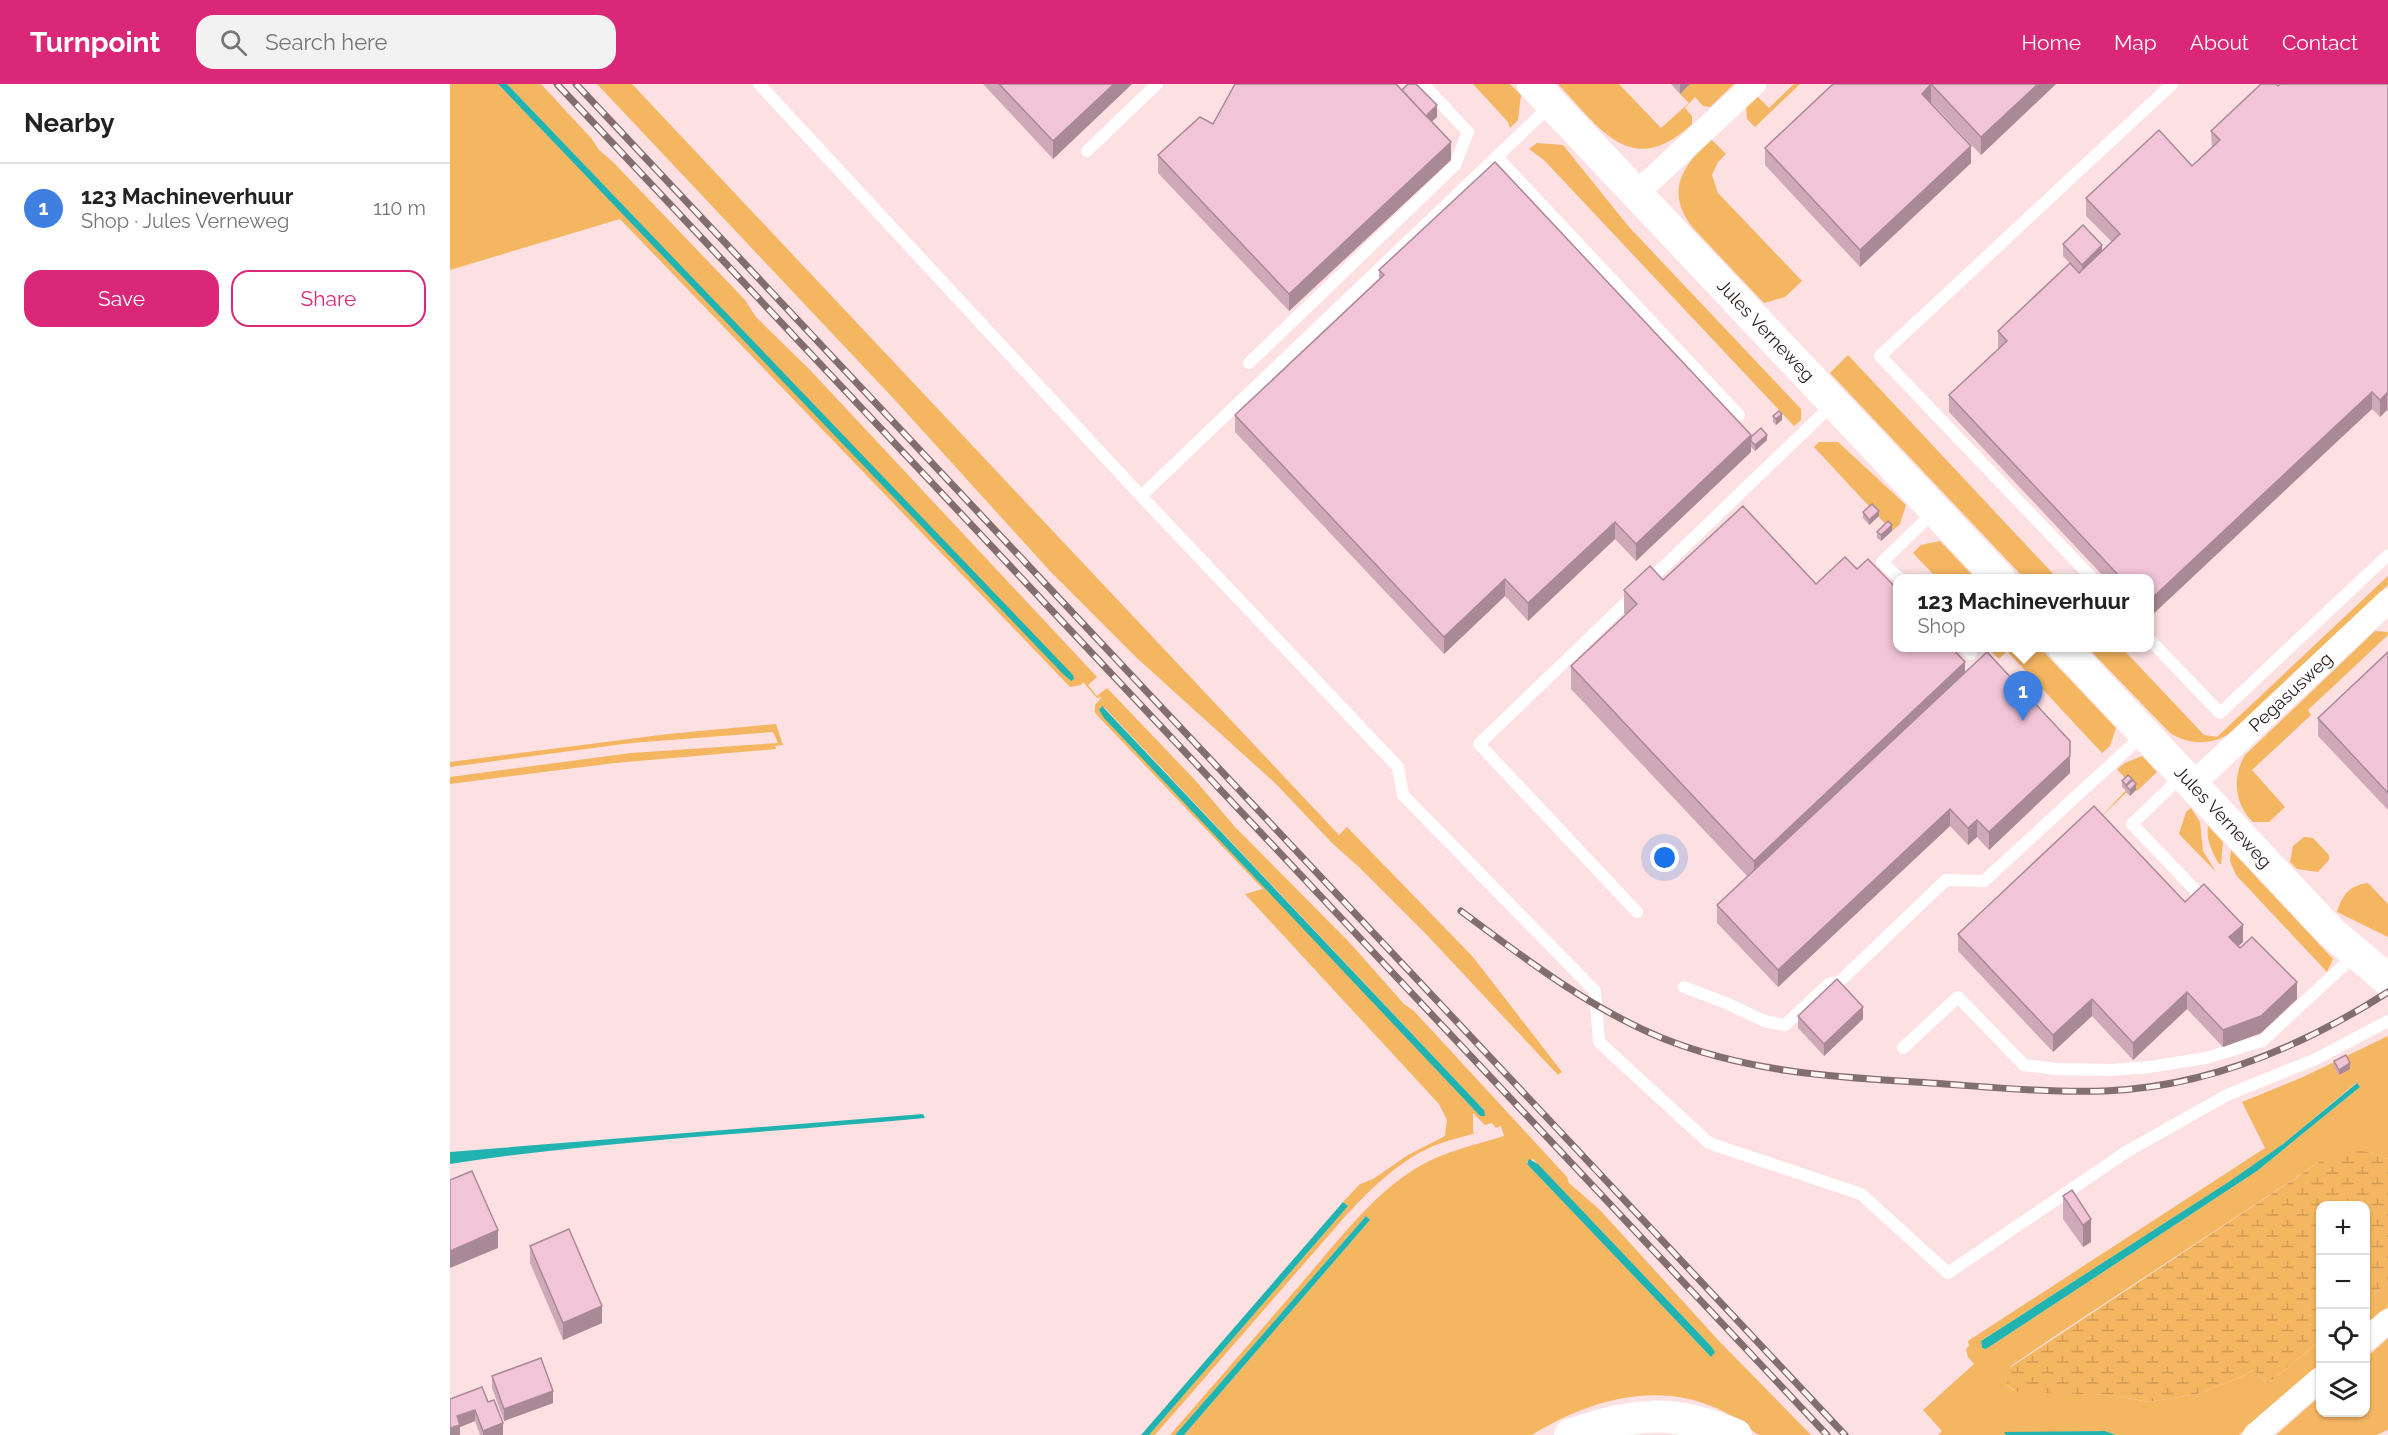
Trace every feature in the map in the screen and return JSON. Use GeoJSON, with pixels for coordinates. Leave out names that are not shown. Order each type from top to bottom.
{"type":"FeatureCollection","features":[{"type":"Feature","properties":{"kind":"street"},"geometry":{"type":"LineString","coordinates":[[1636,194],[1754,84]]}},
{"type":"Feature","properties":{"kind":"street","name":"Jules Verneweg"},"geometry":{"type":"LineString","coordinates":[[1542,94],[1994,574]]}},
{"type":"Feature","properties":{"kind":"street","name":"Pegasusweg"},"geometry":{"type":"LineString","coordinates":[[2189,779],[2388,601]]}},
{"type":"Feature","properties":{"kind":"street","name":"Jules Verneweg"},"geometry":{"type":"LineString","coordinates":[[2068,652],[2331,932],[2388,981]]}},
{"type":"Feature","properties":{"kind":"street"},"geometry":{"type":"LineString","coordinates":[[2370,1337],[2388,1321]]}},
{"type":"Feature","properties":{"kind":"street"},"geometry":{"type":"LineString","coordinates":[[2255,1435],[2316,1382]]}},
{"type":"Feature","properties":{"kind":"street"},"geometry":{"type":"LineString","coordinates":[[1570,1435],[1604,1423],[1642,1416],[1678,1417],[1712,1425],[1736,1435]]}},
{"type":"Feature","properties":{"kind":"lane"},"geometry":{"type":"LineString","coordinates":[[759,84],[1141,496],[1398,767],[1403,795],[1595,991],[1599,1042],[1709,1143],[1861,1194],[1948,1273],[2136,1146],[2227,1095],[2316,1059],[2388,1021]]}},
{"type":"Feature","properties":{"kind":"lane"},"geometry":{"type":"LineString","coordinates":[[1087,151],[1157,84]]}},
{"type":"Feature","properties":{"kind":"lane"},"geometry":{"type":"LineString","coordinates":[[1249,363],[1455,165],[1468,132],[1423,84]]}},
{"type":"Feature","properties":{"kind":"lane"},"geometry":{"type":"LineString","coordinates":[[2087,574],[1880,356],[2172,84]]}},
{"type":"Feature","properties":{"kind":"lane"},"geometry":{"type":"LineString","coordinates":[[1141,496],[1497,158],[1542,94]]}},
{"type":"Feature","properties":{"kind":"lane"},"geometry":{"type":"LineString","coordinates":[[1497,158],[1739,415]]}},
{"type":"Feature","properties":{"kind":"lane"},"geometry":{"type":"LineString","coordinates":[[1637,912],[1479,744],[1834,404]]}},
{"type":"Feature","properties":{"kind":"lane"},"geometry":{"type":"LineString","coordinates":[[1894,574],[1882,562],[1935,511]]}},
{"type":"Feature","properties":{"kind":"lane"},"geometry":{"type":"LineString","coordinates":[[2154,644],[2220,713],[2388,555]]}},
{"type":"Feature","properties":{"kind":"lane"},"geometry":{"type":"LineString","coordinates":[[1684,987],[1764,1021],[1785,1025],[1828,984],[1839,981],[1947,880],[1984,881],[2145,733]]}},
{"type":"Feature","properties":{"kind":"lane"},"geometry":{"type":"LineString","coordinates":[[2189,779],[2132,824],[2197,892]]}},
{"type":"Feature","properties":{"kind":"lane"},"geometry":{"type":"LineString","coordinates":[[1903,1048],[1958,997],[2024,1065],[2056,1069],[2111,1070],[2206,1058],[2262,1041],[2356,954]]}},
{"type":"Feature","properties":{"kind":"green space"},"geometry":{"type":"Polygon","coordinates":[[[450,84],[498,84],[1071,681],[1072,675],[507,84],[541,84],[591,138],[599,150],[745,300],[756,317],[810,370],[1097,677],[1088,685],[1097,696],[1107,688],[1196,781],[1235,827],[1350,943],[1404,1004],[1414,1011],[1567,1177],[1569,1183],[1600,1210],[1718,1340],[1811,1435],[1760,1435],[1717,1408],[1686,1398],[1663,1395],[1617,1399],[1595,1405],[1532,1435],[1184,1435],[1370,1220],[1366,1216],[1175,1435],[1170,1435],[1344,1234],[1386,1190],[1428,1161],[1504,1136],[1501,1126],[1496,1128],[1492,1123],[1485,1125],[1473,1113],[1473,1133],[1479,1132],[1439,1144],[1420,1153],[1407,1160],[1373,1188],[1342,1220],[1155,1435],[1149,1435],[1348,1206],[1343,1202],[1360,1184],[1373,1179],[1408,1155],[1445,1136],[1447,1120],[1439,1104],[1245,894],[1263,889],[1095,713],[1095,705],[1102,697],[1097,698],[1083,682],[1081,685],[1070,687],[620,219],[450,270],[450,84]],[[1105,708],[1099,710],[1105,718],[1480,1116],[1484,1110],[1105,708]],[[1533,1159],[1527,1164],[1711,1357],[1710,1345],[1533,1159]]]}},
{"type":"Feature","properties":{"kind":"green space"},"geometry":{"type":"Polygon","coordinates":[[[597,84],[632,84],[1339,835],[1347,827],[1473,957],[1562,1072],[1558,1075],[1425,933],[1332,843],[1276,784],[1137,658],[1049,570],[894,399],[597,84]]]}},
{"type":"Feature","properties":{"kind":"green space"},"geometry":{"type":"Polygon","coordinates":[[[1473,84],[1510,84],[1521,95],[1518,120],[1510,128],[1508,122],[1473,84]]]}},
{"type":"Feature","properties":{"kind":"green space"},"geometry":{"type":"Polygon","coordinates":[[[1558,84],[1619,84],[1661,128],[1689,103],[1680,94],[1690,84],[1734,84],[1710,107],[1703,106],[1695,97],[1685,108],[1692,116],[1692,124],[1670,140],[1651,148],[1634,148],[1618,142],[1603,131],[1558,84]]]}},
{"type":"Feature","properties":{"kind":"green space"},"geometry":{"type":"Polygon","coordinates":[[[1794,84],[1800,84],[1755,127],[1747,119],[1746,107],[1757,96],[1769,108],[1794,84]]]}},
{"type":"Feature","properties":{"kind":"green space"},"geometry":{"type":"Polygon","coordinates":[[[1711,139],[1726,154],[1718,162],[1712,175],[1718,193],[1802,281],[1785,297],[1764,303],[1693,228],[1684,215],[1679,191],[1681,180],[1692,159],[1711,139]]]}},
{"type":"Feature","properties":{"kind":"green space"},"geometry":{"type":"Polygon","coordinates":[[[1537,143],[1563,145],[1629,227],[1801,409],[1801,420],[1794,426],[1544,160],[1529,149],[1537,143]]]}},
{"type":"Feature","properties":{"kind":"green space"},"geometry":{"type":"Polygon","coordinates":[[[1848,355],[2053,574],[2020,574],[1830,373],[1848,355]]]}},
{"type":"Feature","properties":{"kind":"green space"},"geometry":{"type":"Polygon","coordinates":[[[1819,442],[1838,442],[1906,505],[1900,524],[1892,531],[1814,447],[1819,442]]]}},
{"type":"Feature","properties":{"kind":"green space"},"geometry":{"type":"Polygon","coordinates":[[[1940,541],[1971,574],[1933,574],[1913,553],[1921,545],[1940,541]]]}},
{"type":"Feature","properties":{"kind":"green space"},"geometry":{"type":"Polygon","coordinates":[[[2388,576],[2388,585],[2237,728],[2213,741],[2187,741],[2170,733],[2092,652],[2126,652],[2204,735],[2217,737],[2388,576]]]}},
{"type":"Feature","properties":{"kind":"green space"},"geometry":{"type":"Polygon","coordinates":[[[2375,631],[2388,632],[2388,635],[2308,710],[2311,715],[2252,770],[2285,807],[2269,822],[2253,822],[2242,807],[2237,790],[2238,772],[2245,755],[2375,631]]]}},
{"type":"Feature","properties":{"kind":"green space"},"geometry":{"type":"Polygon","coordinates":[[[1992,652],[2006,652],[1999,659],[1992,652]]]}},
{"type":"Feature","properties":{"kind":"green space"},"geometry":{"type":"Polygon","coordinates":[[[2008,652],[2044,652],[2116,728],[2110,746],[2102,753],[2008,652]]]}},
{"type":"Feature","properties":{"kind":"green space"},"geometry":{"type":"Polygon","coordinates":[[[776,724],[783,745],[775,746],[776,749],[615,763],[450,784],[450,777],[631,753],[778,743],[773,732],[631,743],[450,767],[450,762],[668,734],[776,724]]]}},
{"type":"Feature","properties":{"kind":"green space"},"geometry":{"type":"Polygon","coordinates":[[[2142,756],[2157,772],[2137,791],[2133,786],[2095,823],[2131,785],[2117,769],[2142,756]]]}},
{"type":"Feature","properties":{"kind":"green space"},"geometry":{"type":"Polygon","coordinates":[[[2191,808],[2200,822],[2203,851],[2216,872],[2179,834],[2186,812],[2191,808]]]}},
{"type":"Feature","properties":{"kind":"green space"},"geometry":{"type":"Polygon","coordinates":[[[2208,826],[2223,842],[2221,864],[2210,846],[2208,826]]]}},
{"type":"Feature","properties":{"kind":"green space"},"geometry":{"type":"Polygon","coordinates":[[[2304,837],[2313,838],[2329,855],[2329,860],[2318,872],[2297,869],[2290,862],[2293,846],[2304,837]]]}},
{"type":"Feature","properties":{"kind":"green space"},"geometry":{"type":"Polygon","coordinates":[[[2231,850],[2333,959],[2327,972],[2236,875],[2230,861],[2231,850]]]}},
{"type":"Feature","properties":{"kind":"green space"},"geometry":{"type":"Polygon","coordinates":[[[2368,883],[2388,904],[2388,937],[2337,912],[2348,892],[2356,886],[2368,883]]]}},
{"type":"Feature","properties":{"kind":"green space"},"geometry":{"type":"Polygon","coordinates":[[[2388,1036],[2388,1159],[2369,1152],[2321,1161],[2011,1366],[2005,1377],[2007,1385],[2013,1390],[2111,1395],[2149,1402],[2198,1394],[2253,1370],[2267,1384],[2316,1344],[2316,1368],[2239,1435],[2116,1435],[2105,1431],[1938,1435],[1942,1431],[1923,1410],[1974,1364],[1968,1357],[1966,1349],[1969,1346],[1968,1341],[2265,1148],[2242,1102],[2303,1077],[2388,1036]],[[2356,1083],[2283,1144],[2230,1181],[1981,1341],[1982,1348],[1986,1349],[2257,1171],[2360,1087],[2356,1083]]]}},
{"type":"Feature","properties":{"kind":"green space"},"geometry":{"type":"Polygon","coordinates":[[[2351,1150],[2369,1152],[2388,1159],[2388,1282],[2370,1298],[2370,1201],[2316,1201],[2316,1344],[2267,1384],[2253,1370],[2198,1394],[2149,1402],[2111,1395],[2017,1392],[2007,1385],[2005,1377],[2008,1369],[2321,1161],[2351,1150]]]}},
{"type":"Feature","properties":{"kind":"green space"},"geometry":{"type":"Polygon","coordinates":[[[2388,1282],[2388,1307],[2370,1323],[2370,1298],[2388,1282]]]}},
{"type":"Feature","properties":{"kind":"green space"},"geometry":{"type":"Polygon","coordinates":[[[2388,1338],[2388,1430],[2376,1435],[2276,1435],[2316,1400],[2316,1417],[2370,1417],[2370,1354],[2388,1338]]]}},
{"type":"Feature","properties":{"kind":"water"},"geometry":{"type":"Polygon","coordinates":[[[498,84],[507,84],[1073,675],[1074,679],[1071,681],[1063,674],[498,84]]]}},
{"type":"Feature","properties":{"kind":"water"},"geometry":{"type":"Polygon","coordinates":[[[1102,706],[1484,1110],[1485,1116],[1480,1116],[1104,718],[1099,710],[1102,706]]]}},
{"type":"Feature","properties":{"kind":"water"},"geometry":{"type":"Polygon","coordinates":[[[2357,1083],[2360,1087],[2257,1171],[1986,1349],[1982,1348],[1981,1341],[2230,1181],[2283,1144],[2357,1083]]]}},
{"type":"Feature","properties":{"kind":"water"},"geometry":{"type":"Polygon","coordinates":[[[923,1114],[925,1118],[627,1143],[450,1164],[450,1152],[923,1114]]]}},
{"type":"Feature","properties":{"kind":"water"},"geometry":{"type":"Polygon","coordinates":[[[1529,1159],[1538,1164],[1710,1345],[1715,1352],[1711,1357],[1527,1164],[1529,1159]]]}},
{"type":"Feature","properties":{"kind":"water"},"geometry":{"type":"Polygon","coordinates":[[[1343,1202],[1348,1206],[1149,1435],[1141,1435],[1343,1202]]]}},
{"type":"Feature","properties":{"kind":"water"},"geometry":{"type":"Polygon","coordinates":[[[1366,1216],[1370,1220],[1184,1435],[1175,1435],[1366,1216]]]}},
{"type":"Feature","properties":{"kind":"water"},"geometry":{"type":"Polygon","coordinates":[[[2105,1431],[2116,1435],[2006,1435],[2004,1432],[2105,1431]]]}},
{"type":"Feature","properties":{"kind":"building"},"geometry":{"type":"Polygon","coordinates":[[[999,84],[1114,84],[1053,141],[999,84]]]}},
{"type":"Feature","properties":{"kind":"building"},"geometry":{"type":"Polygon","coordinates":[[[1235,84],[1396,84],[1451,142],[1289,294],[1158,155],[1200,117],[1213,124],[1235,84]]]}},
{"type":"Feature","properties":{"kind":"building"},"geometry":{"type":"Polygon","coordinates":[[[1408,84],[1416,84],[1437,105],[1426,116],[1402,90],[1408,84]]]}},
{"type":"Feature","properties":{"kind":"building"},"geometry":{"type":"Polygon","coordinates":[[[1833,84],[1931,84],[1922,94],[1971,146],[1860,250],[1765,148],[1833,84]]]}},
{"type":"Feature","properties":{"kind":"building"},"geometry":{"type":"Polygon","coordinates":[[[1931,84],[2038,84],[1981,137],[1931,84]]]}},
{"type":"Feature","properties":{"kind":"building"},"geometry":{"type":"Polygon","coordinates":[[[2261,84],[2278,86],[2280,84],[2388,84],[2388,394],[2380,400],[2372,392],[2154,596],[2154,574],[2117,574],[1949,395],[2007,341],[1998,331],[2070,263],[2079,273],[2120,234],[2086,198],[2159,130],[2192,166],[2220,140],[2211,131],[2261,84]]]}},
{"type":"Feature","properties":{"kind":"building"},"geometry":{"type":"Polygon","coordinates":[[[1495,162],[1751,435],[1636,544],[1615,522],[1528,603],[1505,579],[1444,637],[1235,415],[1384,275],[1379,270],[1495,162]]]}},
{"type":"Feature","properties":{"kind":"building"},"geometry":{"type":"Polygon","coordinates":[[[2083,225],[2102,245],[2082,265],[2063,244],[2083,225]]]}},
{"type":"Feature","properties":{"kind":"building"},"geometry":{"type":"Polygon","coordinates":[[[1779,411],[1782,414],[1776,419],[1773,416],[1779,411]]]}},
{"type":"Feature","properties":{"kind":"building"},"geometry":{"type":"Polygon","coordinates":[[[1761,428],[1767,435],[1755,445],[1751,437],[1761,428]]]}},
{"type":"Feature","properties":{"kind":"building"},"geometry":{"type":"Polygon","coordinates":[[[1872,504],[1879,511],[1869,520],[1863,512],[1872,504]]]}},
{"type":"Feature","properties":{"kind":"building"},"geometry":{"type":"Polygon","coordinates":[[[1743,506],[1816,584],[1845,557],[1857,569],[1868,559],[1893,585],[1893,652],[1956,652],[1965,662],[1754,861],[1571,666],[1637,604],[1624,590],[1650,566],[1663,580],[1743,506]]]}},
{"type":"Feature","properties":{"kind":"building"},"geometry":{"type":"Polygon","coordinates":[[[1888,521],[1892,525],[1881,535],[1877,532],[1888,521]]]}},
{"type":"Feature","properties":{"kind":"building"},"geometry":{"type":"Polygon","coordinates":[[[1987,652],[2070,741],[2070,756],[1989,832],[1977,820],[1968,828],[1950,809],[1778,970],[1717,905],[1987,652]]]}},
{"type":"Feature","properties":{"kind":"building"},"geometry":{"type":"Polygon","coordinates":[[[2388,652],[2388,793],[2318,718],[2388,652]]]}},
{"type":"Feature","properties":{"kind":"building"},"geometry":{"type":"Polygon","coordinates":[[[2128,775],[2132,779],[2126,785],[2122,781],[2128,775]]]}},
{"type":"Feature","properties":{"kind":"building"},"geometry":{"type":"Polygon","coordinates":[[[2133,780],[2136,784],[2130,790],[2126,786],[2133,780]]]}},
{"type":"Feature","properties":{"kind":"building"},"geometry":{"type":"Polygon","coordinates":[[[2094,806],[2185,902],[2204,884],[2243,925],[2229,937],[2240,948],[2252,937],[2297,982],[2261,1016],[2223,1030],[2187,992],[2133,1043],[2092,999],[2053,1035],[1958,934],[2094,806]]]}},
{"type":"Feature","properties":{"kind":"building"},"geometry":{"type":"Polygon","coordinates":[[[1837,979],[1863,1007],[1824,1044],[1798,1016],[1837,979]]]}},
{"type":"Feature","properties":{"kind":"building"},"geometry":{"type":"Polygon","coordinates":[[[2346,1055],[2350,1063],[2339,1070],[2334,1061],[2346,1055]]]}},
{"type":"Feature","properties":{"kind":"building"},"geometry":{"type":"Polygon","coordinates":[[[472,1171],[498,1230],[450,1251],[450,1180],[472,1171]]]}},
{"type":"Feature","properties":{"kind":"building"},"geometry":{"type":"Polygon","coordinates":[[[2072,1190],[2091,1219],[2083,1225],[2063,1196],[2072,1190]]]}},
{"type":"Feature","properties":{"kind":"building"},"geometry":{"type":"Polygon","coordinates":[[[569,1229],[602,1306],[563,1323],[530,1246],[569,1229]]]}},
{"type":"Feature","properties":{"kind":"building"},"geometry":{"type":"Polygon","coordinates":[[[541,1358],[553,1391],[504,1409],[492,1376],[541,1358]]]}},
{"type":"Feature","properties":{"kind":"building"},"geometry":{"type":"Polygon","coordinates":[[[482,1387],[488,1402],[494,1400],[503,1423],[483,1431],[475,1410],[457,1416],[460,1425],[450,1428],[450,1399],[482,1387]]]}},
{"type":"Feature","properties":{"kind":"railway"},"geometry":{"type":"LineString","coordinates":[[557,84],[1827,1435]]}},
{"type":"Feature","properties":{"kind":"railway"},"geometry":{"type":"LineString","coordinates":[[576,84],[1845,1435]]}},
{"type":"Feature","properties":{"kind":"railway"},"geometry":{"type":"LineString","coordinates":[[1461,911],[1533,964],[1583,997],[1662,1038],[1693,1049],[1755,1065],[1851,1078],[2058,1091],[2105,1091],[2181,1082],[2253,1061],[2288,1046],[2322,1030],[2388,992]]}},
{"type":"Feature","properties":{"kind":"place","name":"123 Machineverhuur"},"geometry":{"type":"Point","coordinates":[2023,721]}}]}
